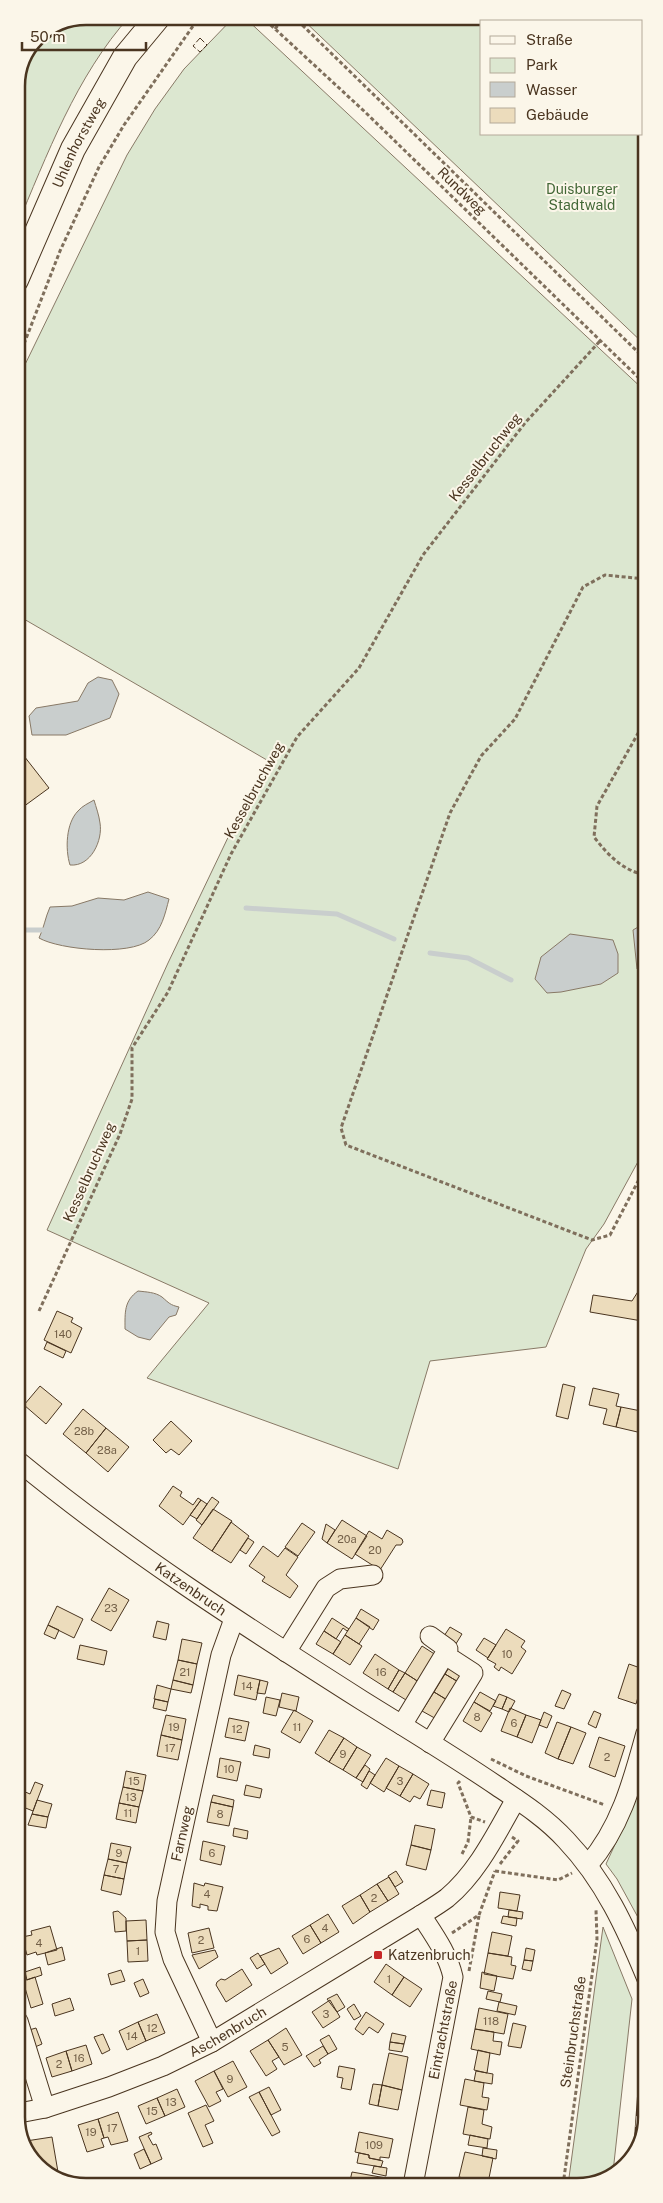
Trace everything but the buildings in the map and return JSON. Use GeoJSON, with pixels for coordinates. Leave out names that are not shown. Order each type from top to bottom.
{"type":"FeatureCollection","features":[{"type":"Feature","properties":{"kind":"main road","name":"Uhlenhorstweg"},"geometry":{"type":"LineString","coordinates":[[25,259],[73,148],[125,57],[152,25]]}},
{"type":"Feature","properties":{"kind":"street","name":"Katzenbruch"},"geometry":{"type":"LineString","coordinates":[[25,1467],[69,1503],[234,1619],[430,1743],[552,1826],[588,1865],[605,1890],[631,1938],[638,1956]]}},
{"type":"Feature","properties":{"kind":"street"},"geometry":{"type":"LineString","coordinates":[[286,1652],[326,1588],[340,1579],[373,1575]]}},
{"type":"Feature","properties":{"kind":"street","name":"Farnweg"},"geometry":{"type":"LineString","coordinates":[[212,2042],[172,1959],[165,1932],[167,1901],[219,1664],[234,1619]]}},
{"type":"Feature","properties":{"kind":"street"},"geometry":{"type":"LineString","coordinates":[[402,1725],[448,1649],[430,1636]]}},
{"type":"Feature","properties":{"kind":"street"},"geometry":{"type":"LineString","coordinates":[[430,1743],[473,1673],[453,1660]]}},
{"type":"Feature","properties":{"kind":"street"},"geometry":{"type":"LineString","coordinates":[[588,1865],[605,1843],[622,1811],[638,1761]]}},
{"type":"Feature","properties":{"kind":"street"},"geometry":{"type":"LineString","coordinates":[[421,1916],[446,1898],[480,1862],[516,1800]]}},
{"type":"Feature","properties":{"kind":"street","name":"Aschenbruch"},"geometry":{"type":"LineString","coordinates":[[25,2112],[45,2108],[109,2087],[163,2066],[212,2042],[421,1916]]}},
{"type":"Feature","properties":{"kind":"street","name":"Eintrachtstraße"},"geometry":{"type":"LineString","coordinates":[[414,2178],[452,1992],[453,1977],[450,1964],[439,1941],[421,1916]]}},
{"type":"Feature","properties":{"kind":"street"},"geometry":{"type":"LineString","coordinates":[[25,2044],[45,2108]]}},
{"type":"Feature","properties":{"kind":"path"},"geometry":{"type":"LineString","coordinates":[[25,341],[60,250],[99,167],[124,125],[194,25]]}},
{"type":"Feature","properties":{"kind":"path","name":"Rundweg"},"geometry":{"type":"LineString","coordinates":[[271,25],[364,111],[638,377]]}},
{"type":"Feature","properties":{"kind":"path"},"geometry":{"type":"LineString","coordinates":[[275,29],[278,25]]}},
{"type":"Feature","properties":{"kind":"path"},"geometry":{"type":"LineString","coordinates":[[302,25],[638,352]]}},
{"type":"Feature","properties":{"kind":"path","name":"Kesselbruchweg"},"geometry":{"type":"LineString","coordinates":[[39,1311],[120,1134],[132,1099],[132,1048],[168,992],[231,854],[297,737],[359,668],[423,555],[525,423],[600,341]]}},
{"type":"Feature","properties":{"kind":"path"},"geometry":{"type":"LineString","coordinates":[[638,578],[606,575],[583,587],[515,719],[481,756],[450,813],[341,1128],[346,1146],[592,1240],[610,1235],[638,1181]]}},
{"type":"Feature","properties":{"kind":"path"},"geometry":{"type":"LineString","coordinates":[[638,733],[597,806],[594,838],[611,859],[638,873]]}},
{"type":"Feature","properties":{"kind":"path"},"geometry":{"type":"LineString","coordinates":[[452,1992],[470,1970],[479,1915],[495,1870],[518,1841],[500,1827]]}},
{"type":"Feature","properties":{"kind":"path"},"geometry":{"type":"LineString","coordinates":[[495,1870],[558,1880],[588,1865]]}},
{"type":"Feature","properties":{"kind":"path","name":"Steinbruchstraße"},"geometry":{"type":"LineString","coordinates":[[564,2178],[597,1939],[595,1903],[605,1890]]}},
{"type":"Feature","properties":{"kind":"path"},"geometry":{"type":"LineString","coordinates":[[439,1941],[479,1915]]}},
{"type":"Feature","properties":{"kind":"green space"},"geometry":{"type":"Polygon","coordinates":[[[123,25],[111,39],[78,90],[51,145],[25,207],[25,86],[26,74],[35,52],[52,35],[74,26],[123,25]]]}},
{"type":"Feature","properties":{"kind":"green space"},"geometry":{"type":"Polygon","coordinates":[[[226,25],[253,25],[638,384],[638,1162],[604,1224],[586,1249],[546,1347],[430,1361],[398,1469],[147,1378],[209,1303],[47,1230],[168,963],[233,827],[272,763],[25,620],[25,365],[127,155],[155,109],[184,69],[226,25]]]}},
{"type":"Feature","properties":{"kind":"green space","name":"Duisburger Stadtwald"},"geometry":{"type":"Polygon","coordinates":[[[308,25],[480,25],[480,135],[638,135],[638,338],[308,25]]]}},
{"type":"Feature","properties":{"kind":"green space"},"geometry":{"type":"Polygon","coordinates":[[[638,1781],[638,1917],[617,1879],[606,1864],[629,1814],[638,1781]]]}},
{"type":"Feature","properties":{"kind":"green space"},"geometry":{"type":"Polygon","coordinates":[[[603,1927],[632,1999],[614,2166],[593,2176],[569,2178],[603,1927]]]}},
{"type":"Feature","properties":{"kind":"water"},"geometry":{"type":"Polygon","coordinates":[[[98,677],[112,680],[119,694],[110,718],[66,735],[32,735],[29,716],[36,708],[78,701],[88,683],[98,677]]]}},
{"type":"Feature","properties":{"kind":"water"},"geometry":{"type":"Polygon","coordinates":[[[94,800],[100,823],[100,837],[90,857],[84,862],[70,865],[67,844],[71,822],[80,809],[94,800]]]}},
{"type":"Feature","properties":{"kind":"water"},"geometry":{"type":"Polygon","coordinates":[[[148,892],[169,899],[157,931],[149,940],[140,945],[111,950],[78,948],[62,946],[39,938],[50,907],[72,906],[98,898],[124,900],[148,892]]]}},
{"type":"Feature","properties":{"kind":"water"},"geometry":{"type":"Polygon","coordinates":[[[638,927],[638,970],[637,969],[633,930],[638,927]]]}},
{"type":"Feature","properties":{"kind":"water"},"geometry":{"type":"Polygon","coordinates":[[[570,934],[613,940],[618,954],[618,973],[601,984],[547,993],[535,979],[541,957],[570,934]]]}},
{"type":"Feature","properties":{"kind":"water"},"geometry":{"type":"Polygon","coordinates":[[[138,1291],[156,1294],[172,1305],[179,1307],[176,1315],[169,1317],[150,1340],[138,1337],[125,1329],[125,1312],[128,1303],[138,1291]]]}},
{"type":"Feature","properties":{"kind":"waterway"},"geometry":{"type":"LineString","coordinates":[[246,908],[337,914],[394,939]]}},
{"type":"Feature","properties":{"kind":"waterway"},"geometry":{"type":"LineString","coordinates":[[25,930],[43,930]]}},
{"type":"Feature","properties":{"kind":"waterway"},"geometry":{"type":"LineString","coordinates":[[430,953],[468,958],[511,980]]}},
{"type":"Feature","properties":{"kind":"fence"},"geometry":{"type":"LineString","coordinates":[[200,38],[207,45],[200,52],[193,46],[200,38]]}},
{"type":"Feature","properties":{"kind":"place","name":"Katzenbruch"},"geometry":{"type":"Point","coordinates":[378,1955]}}]}
